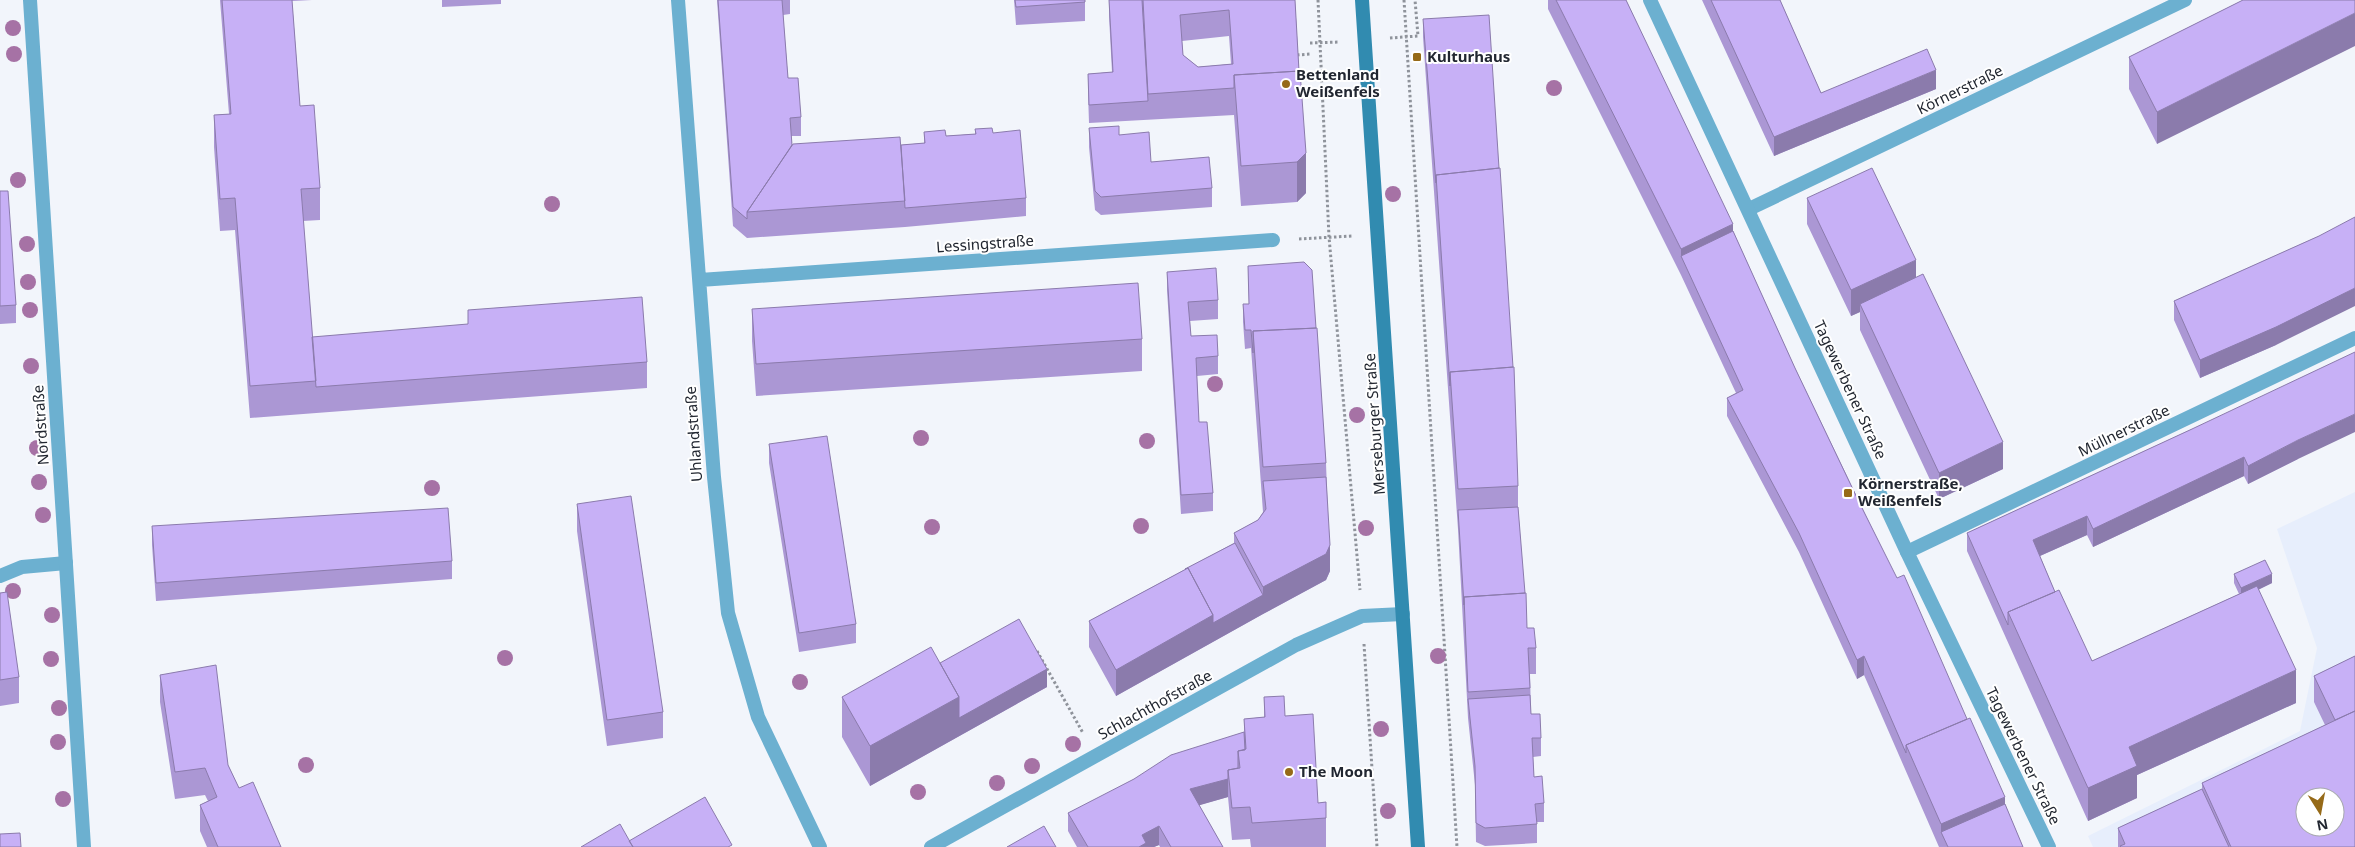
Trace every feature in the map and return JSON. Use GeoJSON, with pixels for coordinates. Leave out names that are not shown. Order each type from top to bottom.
{"type":"FeatureCollection","features":[{"type":"Feature","properties":{"kind":"main road","name":"Merseburger Straße"},"geometry":{"type":"LineString","coordinates":[[1362,0],[1379,234],[1418,847]]}},
{"type":"Feature","properties":{"kind":"street","name":"Nordstraße"},"geometry":{"type":"LineString","coordinates":[[30,0],[84,847]]}},
{"type":"Feature","properties":{"kind":"street","name":"Uhlandstraße"},"geometry":{"type":"LineString","coordinates":[[678,0],[714,477],[728,613],[758,717],[820,847]]}},
{"type":"Feature","properties":{"kind":"street","name":"Tagewerbener Straße"},"geometry":{"type":"LineString","coordinates":[[1650,0],[1749,209],[1907,552],[2049,847]]}},
{"type":"Feature","properties":{"kind":"street","name":"Körnerstraße"},"geometry":{"type":"LineString","coordinates":[[1749,209],[2186,0]]}},
{"type":"Feature","properties":{"kind":"street","name":"Lessingstraße"},"geometry":{"type":"LineString","coordinates":[[700,280],[1273,240]]}},
{"type":"Feature","properties":{"kind":"street","name":"Müllnerstraße"},"geometry":{"type":"LineString","coordinates":[[1907,552],[2355,338]]}},
{"type":"Feature","properties":{"kind":"street"},"geometry":{"type":"LineString","coordinates":[[0,576],[22,568],[66,563]]}},
{"type":"Feature","properties":{"kind":"street","name":"Schlachthofstraße"},"geometry":{"type":"LineString","coordinates":[[931,847],[1296,645],[1362,616],[1403,614]]}},
{"type":"Feature","properties":{"kind":"path"},"geometry":{"type":"LineString","coordinates":[[1318,0],[1329,237],[1362,616],[1377,847]]}},
{"type":"Feature","properties":{"kind":"path"},"geometry":{"type":"LineString","coordinates":[[1404,0],[1457,847]]}},
{"type":"Feature","properties":{"kind":"path"},"geometry":{"type":"LineString","coordinates":[[1365,41],[1418,36],[1415,0]]}},
{"type":"Feature","properties":{"kind":"path"},"geometry":{"type":"LineString","coordinates":[[1297,55],[1311,54]]}},
{"type":"Feature","properties":{"kind":"path"},"geometry":{"type":"LineString","coordinates":[[1273,240],[1379,234]]}},
{"type":"Feature","properties":{"kind":"path"},"geometry":{"type":"LineString","coordinates":[[1033,644],[1096,756]]}},
{"type":"Feature","properties":{"kind":"shaded area"},"geometry":{"type":"Polygon","coordinates":[[[2355,492],[2355,847],[2093,847],[2088,836],[2300,731],[2317,648],[2277,529],[2355,492]]]}},
{"type":"Feature","properties":{"kind":"building"},"geometry":{"type":"Polygon","coordinates":[[[222,0],[292,0],[300,106],[314,105],[320,188],[301,189],[316,381],[250,386],[235,198],[220,199],[214,115],[231,114],[222,0]]]}},
{"type":"Feature","properties":{"kind":"building"},"geometry":{"type":"Polygon","coordinates":[[[718,0],[782,0],[788,78],[798,78],[801,117],[790,118],[792,145],[747,212],[747,219],[733,207],[718,0]]]}},
{"type":"Feature","properties":{"kind":"building"},"geometry":{"type":"Polygon","coordinates":[[[1015,0],[1085,0],[1085,2],[1016,7],[1015,0]]]}},
{"type":"Feature","properties":{"kind":"building"},"geometry":{"type":"Polygon","coordinates":[[[1109,0],[1142,0],[1148,101],[1089,105],[1088,74],[1113,72],[1109,0]]]}},
{"type":"Feature","properties":{"kind":"building"},"geometry":{"type":"Polygon","coordinates":[[[1143,0],[1295,0],[1299,71],[1234,75],[1234,88],[1148,94],[1143,0]],[[1229,10],[1180,15],[1183,55],[1198,67],[1233,64],[1229,10]]]}},
{"type":"Feature","properties":{"kind":"building"},"geometry":{"type":"Polygon","coordinates":[[[1556,0],[1626,0],[1733,224],[1681,249],[1556,0]]]}},
{"type":"Feature","properties":{"kind":"building"},"geometry":{"type":"Polygon","coordinates":[[[1711,0],[1780,0],[1821,93],[1927,49],[1936,70],[1774,137],[1711,0]]]}},
{"type":"Feature","properties":{"kind":"building"},"geometry":{"type":"Polygon","coordinates":[[[2243,0],[2355,0],[2355,13],[2157,112],[2129,57],[2243,0]]]}},
{"type":"Feature","properties":{"kind":"building"},"geometry":{"type":"Polygon","coordinates":[[[1489,15],[1499,168],[1436,175],[1436,183],[1423,19],[1489,15]]]}},
{"type":"Feature","properties":{"kind":"building"},"geometry":{"type":"Polygon","coordinates":[[[1300,71],[1306,153],[1297,162],[1241,166],[1234,75],[1300,71]]]}},
{"type":"Feature","properties":{"kind":"building"},"geometry":{"type":"Polygon","coordinates":[[[1119,126],[1119,135],[1149,132],[1151,162],[1209,157],[1212,188],[1101,197],[1095,191],[1089,128],[1119,126]]]}},
{"type":"Feature","properties":{"kind":"building"},"geometry":{"type":"Polygon","coordinates":[[[992,128],[993,133],[1020,130],[1026,198],[905,208],[901,145],[925,143],[924,132],[945,130],[946,136],[976,134],[975,129],[992,128]]]}},
{"type":"Feature","properties":{"kind":"building"},"geometry":{"type":"Polygon","coordinates":[[[900,137],[905,201],[747,212],[793,144],[900,137]]]}},
{"type":"Feature","properties":{"kind":"building"},"geometry":{"type":"Polygon","coordinates":[[[1500,168],[1513,367],[1450,372],[1450,386],[1436,175],[1500,168]]]}},
{"type":"Feature","properties":{"kind":"building"},"geometry":{"type":"Polygon","coordinates":[[[1872,168],[1916,260],[1851,290],[1807,198],[1872,168]]]}},
{"type":"Feature","properties":{"kind":"building"},"geometry":{"type":"Polygon","coordinates":[[[0,191],[8,191],[16,305],[0,306],[0,191]]]}},
{"type":"Feature","properties":{"kind":"building"},"geometry":{"type":"Polygon","coordinates":[[[2355,217],[2355,288],[2276,327],[2200,360],[2174,301],[2319,236],[2355,217]]]}},
{"type":"Feature","properties":{"kind":"building"},"geometry":{"type":"Polygon","coordinates":[[[1733,231],[1795,368],[1859,502],[1897,578],[1904,575],[1967,719],[1906,745],[1906,753],[1864,656],[1857,660],[1799,533],[1727,398],[1743,390],[1681,256],[1733,231]]]}},
{"type":"Feature","properties":{"kind":"building"},"geometry":{"type":"Polygon","coordinates":[[[1304,262],[1312,270],[1316,328],[1253,331],[1253,353],[1251,330],[1245,330],[1243,304],[1249,304],[1248,266],[1304,262]]]}},
{"type":"Feature","properties":{"kind":"building"},"geometry":{"type":"Polygon","coordinates":[[[1216,268],[1218,300],[1188,302],[1191,336],[1217,335],[1218,356],[1196,358],[1199,422],[1207,422],[1213,493],[1181,495],[1167,272],[1216,268]]]}},
{"type":"Feature","properties":{"kind":"building"},"geometry":{"type":"Polygon","coordinates":[[[1923,274],[2003,442],[1939,473],[1860,304],[1923,274]]]}},
{"type":"Feature","properties":{"kind":"building"},"geometry":{"type":"Polygon","coordinates":[[[1138,283],[1142,339],[756,364],[752,309],[1138,283]]]}},
{"type":"Feature","properties":{"kind":"building"},"geometry":{"type":"Polygon","coordinates":[[[642,297],[647,362],[316,387],[312,337],[468,324],[468,310],[642,297]]]}},
{"type":"Feature","properties":{"kind":"building"},"geometry":{"type":"Polygon","coordinates":[[[1317,328],[1326,463],[1263,467],[1253,331],[1317,328]]]}},
{"type":"Feature","properties":{"kind":"building"},"geometry":{"type":"Polygon","coordinates":[[[2355,352],[2355,414],[2298,440],[2248,466],[2244,457],[2093,529],[2087,516],[2033,540],[2055,592],[2008,612],[2008,625],[1967,533],[2355,352]]]}},
{"type":"Feature","properties":{"kind":"building"},"geometry":{"type":"Polygon","coordinates":[[[1514,367],[1518,486],[1458,489],[1450,372],[1514,367]]]}},
{"type":"Feature","properties":{"kind":"building"},"geometry":{"type":"Polygon","coordinates":[[[827,436],[856,624],[799,633],[769,444],[827,436]]]}},
{"type":"Feature","properties":{"kind":"building"},"geometry":{"type":"Polygon","coordinates":[[[1326,477],[1330,545],[1326,554],[1263,587],[1234,533],[1258,520],[1266,509],[1263,481],[1326,477]]]}},
{"type":"Feature","properties":{"kind":"building"},"geometry":{"type":"Polygon","coordinates":[[[631,496],[663,712],[607,720],[577,504],[631,496]]]}},
{"type":"Feature","properties":{"kind":"building"},"geometry":{"type":"Polygon","coordinates":[[[1518,507],[1525,593],[1464,597],[1464,605],[1458,510],[1518,507]]]}},
{"type":"Feature","properties":{"kind":"building"},"geometry":{"type":"Polygon","coordinates":[[[448,508],[452,561],[156,583],[152,526],[448,508]]]}},
{"type":"Feature","properties":{"kind":"building"},"geometry":{"type":"Polygon","coordinates":[[[1235,543],[1263,595],[1213,623],[1213,615],[1188,568],[1185,569],[1235,543]]]}},
{"type":"Feature","properties":{"kind":"building"},"geometry":{"type":"Polygon","coordinates":[[[2265,560],[2272,574],[2241,588],[2234,574],[2265,560]]]}},
{"type":"Feature","properties":{"kind":"building"},"geometry":{"type":"Polygon","coordinates":[[[1188,568],[1213,615],[1116,670],[1089,621],[1188,568]]]}},
{"type":"Feature","properties":{"kind":"building"},"geometry":{"type":"Polygon","coordinates":[[[2257,586],[2296,670],[2129,747],[2137,766],[2088,788],[2008,612],[2059,590],[2092,661],[2257,586]]]}},
{"type":"Feature","properties":{"kind":"building"},"geometry":{"type":"Polygon","coordinates":[[[7,592],[19,677],[0,680],[0,593],[7,592]]]}},
{"type":"Feature","properties":{"kind":"building"},"geometry":{"type":"Polygon","coordinates":[[[1526,593],[1527,628],[1534,628],[1536,648],[1528,648],[1530,688],[1468,692],[1464,597],[1526,593]]]}},
{"type":"Feature","properties":{"kind":"building"},"geometry":{"type":"Polygon","coordinates":[[[1019,619],[1047,669],[959,718],[959,697],[940,663],[1019,619]]]}},
{"type":"Feature","properties":{"kind":"building"},"geometry":{"type":"Polygon","coordinates":[[[931,647],[959,697],[870,746],[842,697],[931,647]]]}},
{"type":"Feature","properties":{"kind":"building"},"geometry":{"type":"Polygon","coordinates":[[[2355,656],[2355,711],[2335,720],[2314,676],[2355,656]]]}},
{"type":"Feature","properties":{"kind":"building"},"geometry":{"type":"Polygon","coordinates":[[[216,665],[228,765],[239,788],[253,782],[281,847],[218,847],[200,805],[217,797],[205,768],[175,772],[160,675],[216,665]]]}},
{"type":"Feature","properties":{"kind":"building"},"geometry":{"type":"Polygon","coordinates":[[[1530,695],[1531,714],[1540,714],[1541,738],[1532,738],[1534,777],[1542,776],[1544,803],[1535,804],[1537,824],[1485,828],[1476,823],[1475,766],[1468,699],[1530,695]]]}},
{"type":"Feature","properties":{"kind":"building"},"geometry":{"type":"Polygon","coordinates":[[[1284,696],[1285,716],[1313,714],[1318,803],[1326,802],[1326,818],[1252,823],[1250,807],[1232,808],[1228,770],[1240,768],[1238,751],[1246,749],[1244,719],[1265,717],[1264,697],[1284,696]]]}},
{"type":"Feature","properties":{"kind":"building"},"geometry":{"type":"Polygon","coordinates":[[[2355,711],[2355,847],[2231,847],[2202,783],[2355,711]]]}},
{"type":"Feature","properties":{"kind":"building"},"geometry":{"type":"Polygon","coordinates":[[[1970,718],[2005,797],[1941,824],[1906,745],[1970,718]]]}},
{"type":"Feature","properties":{"kind":"building"},"geometry":{"type":"Polygon","coordinates":[[[1244,732],[1245,750],[1238,751],[1238,768],[1228,770],[1228,779],[1190,789],[1223,847],[1171,847],[1159,826],[1142,835],[1146,843],[1139,847],[1088,847],[1068,813],[1134,779],[1171,755],[1244,732]]]}},
{"type":"Feature","properties":{"kind":"building"},"geometry":{"type":"Polygon","coordinates":[[[2202,789],[2229,847],[2120,846],[2125,844],[2118,828],[2202,789]]]}},
{"type":"Feature","properties":{"kind":"building"},"geometry":{"type":"Polygon","coordinates":[[[705,797],[732,845],[728,847],[633,847],[629,841],[705,797]]]}},
{"type":"Feature","properties":{"kind":"building"},"geometry":{"type":"Polygon","coordinates":[[[2005,804],[2023,847],[1948,847],[1941,832],[2005,804]]]}},
{"type":"Feature","properties":{"kind":"building"},"geometry":{"type":"Polygon","coordinates":[[[620,824],[633,847],[581,847],[620,824]]]}},
{"type":"Feature","properties":{"kind":"building"},"geometry":{"type":"Polygon","coordinates":[[[1044,826],[1056,847],[1007,847],[1044,826]]]}},
{"type":"Feature","properties":{"kind":"building"},"geometry":{"type":"Polygon","coordinates":[[[20,833],[21,847],[0,847],[0,834],[20,833]]]}},
{"type":"Feature","properties":{"kind":"place","name":"Kulturhaus"},"geometry":{"type":"Point","coordinates":[1417,57]}},
{"type":"Feature","properties":{"kind":"place","name":"Bettenland Weißenfels"},"geometry":{"type":"Point","coordinates":[1286,84]}},
{"type":"Feature","properties":{"kind":"place","name":"Körnerstraße, Weißenfels"},"geometry":{"type":"Point","coordinates":[1848,493]}},
{"type":"Feature","properties":{"kind":"place","name":"The Moon"},"geometry":{"type":"Point","coordinates":[1289,772]}}]}
